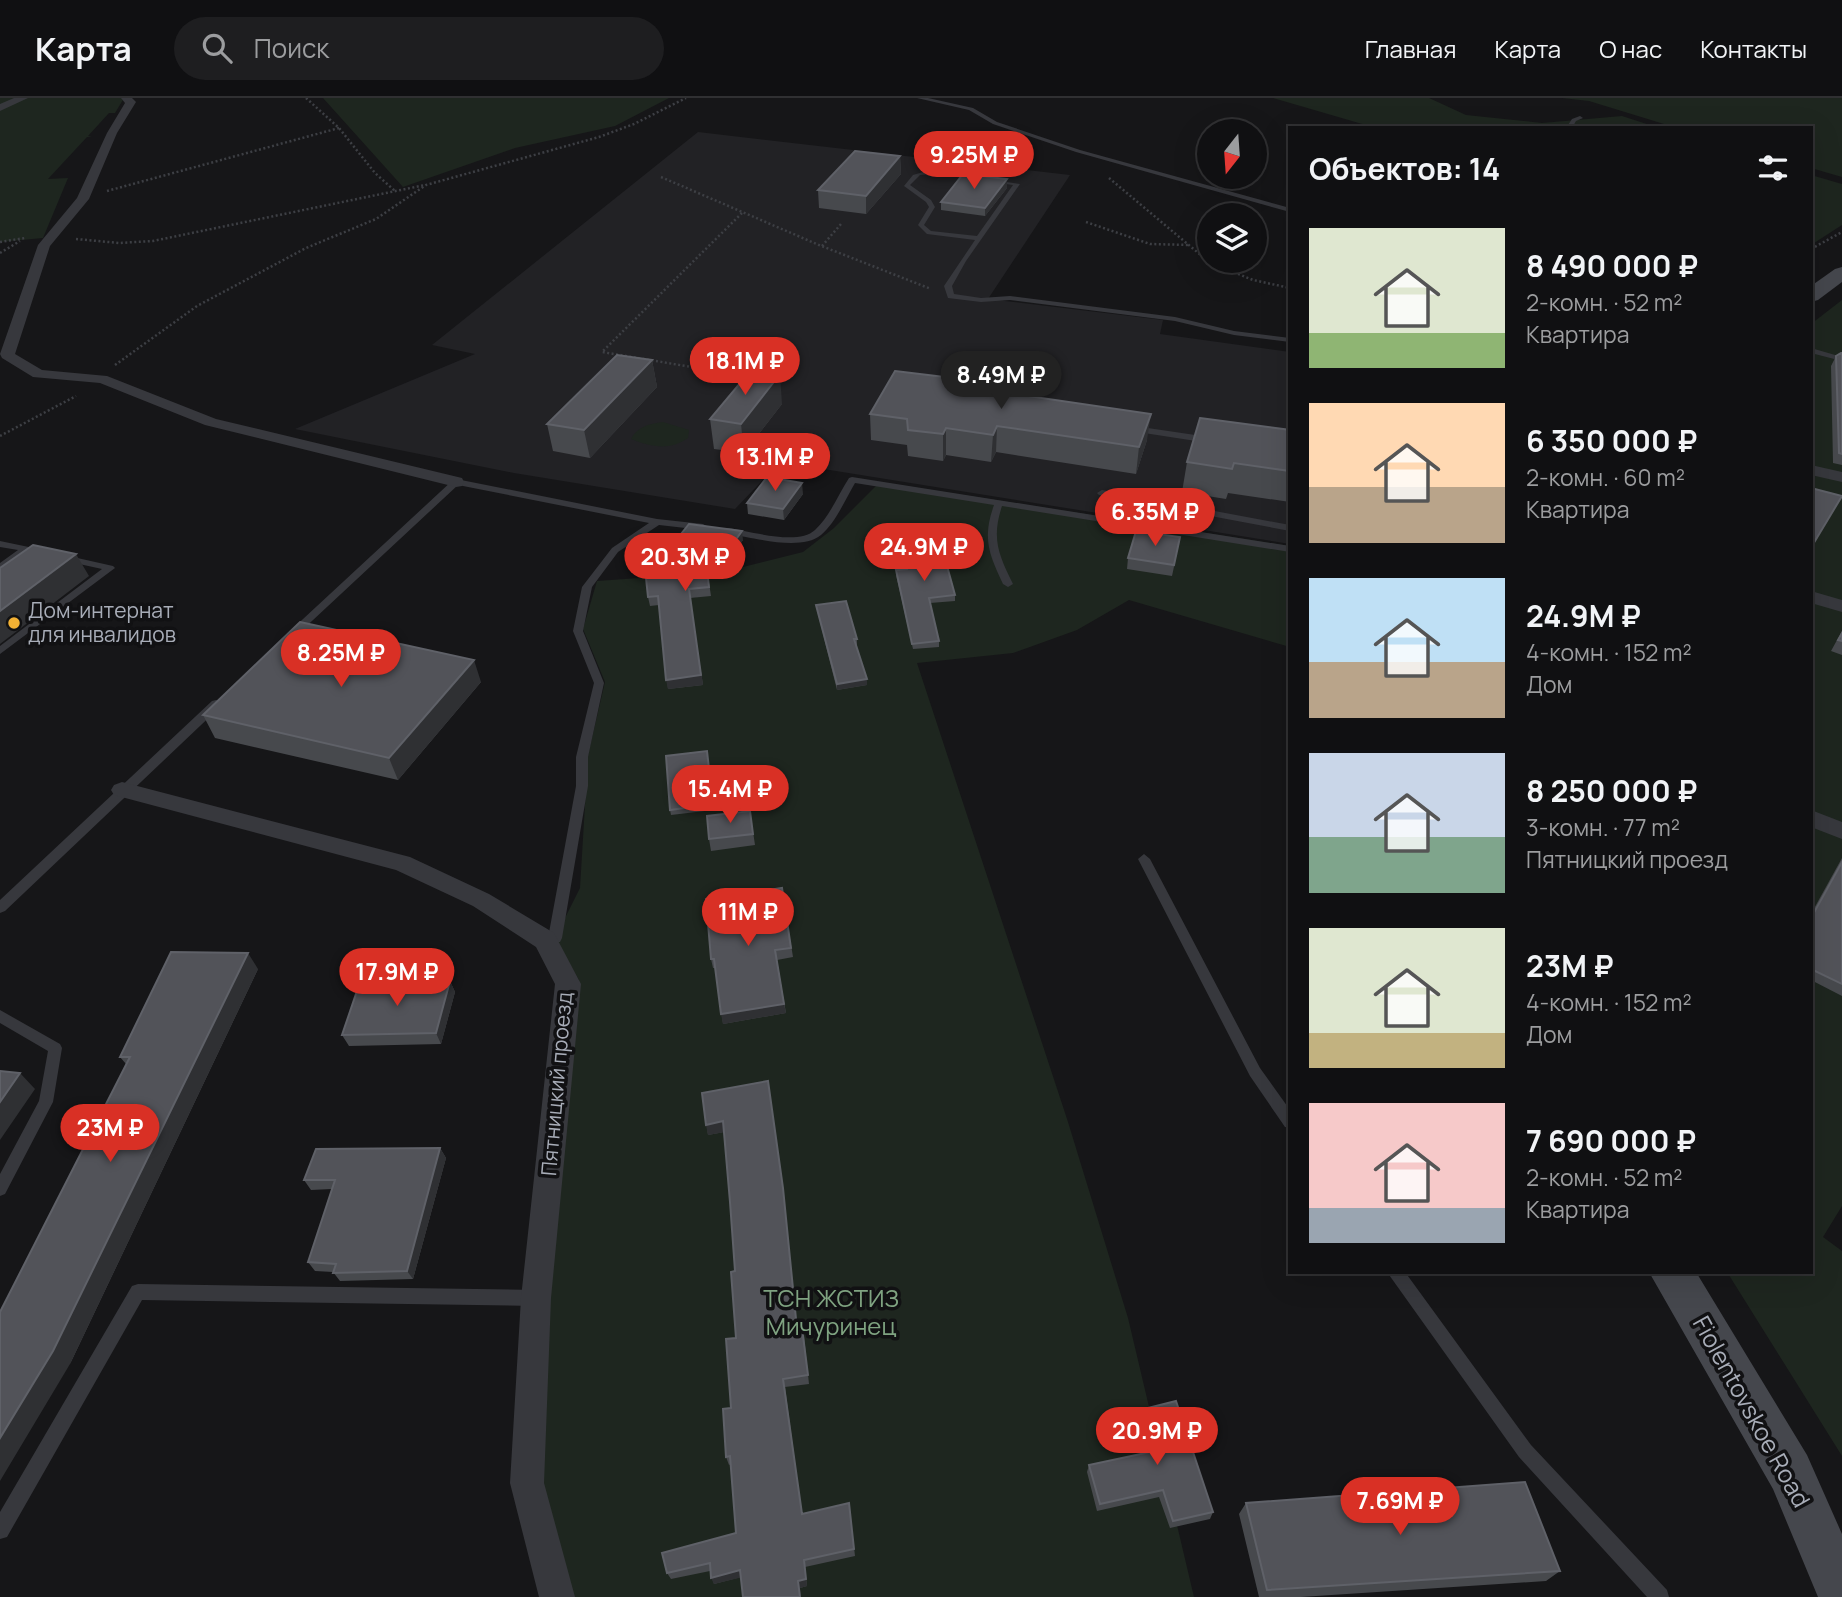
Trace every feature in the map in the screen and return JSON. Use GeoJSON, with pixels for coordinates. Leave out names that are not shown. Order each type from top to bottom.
{"type":"FeatureCollection","features":[{"type":"Feature","properties":{"kind":"main road"},"geometry":{"type":"LineString","coordinates":[[1813,295],[1842,273]]}},
{"type":"Feature","properties":{"kind":"main road","name":"Fiolentovskoe Road"},"geometry":{"type":"LineString","coordinates":[[1672,1274],[1790,1472],[1842,1593]]}},
{"type":"Feature","properties":{"kind":"street"},"geometry":{"type":"LineString","coordinates":[[0,108],[23,98]]}},
{"type":"Feature","properties":{"kind":"street"},"geometry":{"type":"LineString","coordinates":[[126,98],[131,102],[112,133],[83,199],[44,245],[7,355],[38,374],[102,379],[211,422],[456,482]]}},
{"type":"Feature","properties":{"kind":"street"},"geometry":{"type":"LineString","coordinates":[[1813,470],[1842,477]]}},
{"type":"Feature","properties":{"kind":"street"},"geometry":{"type":"LineString","coordinates":[[1813,598],[1842,606]]}},
{"type":"Feature","properties":{"kind":"street","name":"Пятницкий проезд"},"geometry":{"type":"LineString","coordinates":[[122,790],[402,863],[481,900],[545,940],[568,984],[536,1298],[527,1483],[557,1597]]}},
{"type":"Feature","properties":{"kind":"street"},"geometry":{"type":"LineString","coordinates":[[1813,819],[1842,831]]}},
{"type":"Feature","properties":{"kind":"lane"},"geometry":{"type":"LineString","coordinates":[[920,98],[971,109],[995,123],[1078,150],[1288,209]]}},
{"type":"Feature","properties":{"kind":"lane"},"geometry":{"type":"LineString","coordinates":[[1570,126],[1574,120],[1580,118]]}},
{"type":"Feature","properties":{"kind":"lane"},"geometry":{"type":"LineString","coordinates":[[978,239],[929,233],[921,225],[932,207],[929,201],[907,186],[911,177],[922,172],[935,172],[1017,184],[948,286],[951,296],[981,300],[1010,298],[1175,319],[1234,333],[1288,340]]}},
{"type":"Feature","properties":{"kind":"lane"},"geometry":{"type":"LineString","coordinates":[[1813,351],[1842,359]]}},
{"type":"Feature","properties":{"kind":"lane"},"geometry":{"type":"LineString","coordinates":[[1123,427],[1220,441]]}},
{"type":"Feature","properties":{"kind":"lane"},"geometry":{"type":"LineString","coordinates":[[284,641],[456,482],[657,522],[790,540],[815,535],[824,526],[852,480],[1288,549]]}},
{"type":"Feature","properties":{"kind":"lane"},"geometry":{"type":"LineString","coordinates":[[1102,494],[1288,528]]}},
{"type":"Feature","properties":{"kind":"lane"},"geometry":{"type":"LineString","coordinates":[[999,503],[990,526],[990,539],[1008,584]]}},
{"type":"Feature","properties":{"kind":"lane"},"geometry":{"type":"LineString","coordinates":[[555,938],[582,786],[582,757],[599,683],[578,631],[587,587],[615,550],[657,522]]}},
{"type":"Feature","properties":{"kind":"lane"},"geometry":{"type":"LineString","coordinates":[[0,544],[110,568],[0,650]]}},
{"type":"Feature","properties":{"kind":"lane"},"geometry":{"type":"LineString","coordinates":[[0,567],[26,549]]}},
{"type":"Feature","properties":{"kind":"lane"},"geometry":{"type":"LineString","coordinates":[[0,908],[223,697]]}},
{"type":"Feature","properties":{"kind":"lane"},"geometry":{"type":"LineString","coordinates":[[1144,859],[1255,1072],[1288,1119]]}},
{"type":"Feature","properties":{"kind":"lane"},"geometry":{"type":"LineString","coordinates":[[0,1016],[55,1048],[46,1102],[0,1189]]}},
{"type":"Feature","properties":{"kind":"lane"},"geometry":{"type":"LineString","coordinates":[[1396,1274],[1525,1451],[1660,1597]]}},
{"type":"Feature","properties":{"kind":"lane"},"geometry":{"type":"LineString","coordinates":[[0,1530],[138,1292],[536,1298]]}},
{"type":"Feature","properties":{"kind":"path"},"geometry":{"type":"LineString","coordinates":[[308,98],[339,128],[375,173],[396,191]]}},
{"type":"Feature","properties":{"kind":"path"},"geometry":{"type":"LineString","coordinates":[[0,242],[53,236],[119,243],[153,242],[426,185],[599,137],[634,124],[686,98]]}},
{"type":"Feature","properties":{"kind":"path"},"geometry":{"type":"LineString","coordinates":[[83,199],[339,128]]}},
{"type":"Feature","properties":{"kind":"path"},"geometry":{"type":"LineString","coordinates":[[1106,175],[1209,262],[1227,271],[1288,287]]}},
{"type":"Feature","properties":{"kind":"path"},"geometry":{"type":"LineString","coordinates":[[661,177],[822,246],[951,296]]}},
{"type":"Feature","properties":{"kind":"path"},"geometry":{"type":"LineString","coordinates":[[0,436],[85,392],[102,379],[121,358],[197,306],[306,248],[376,219],[426,185]]}},
{"type":"Feature","properties":{"kind":"path"},"geometry":{"type":"LineString","coordinates":[[742,213],[602,352],[759,379]]}},
{"type":"Feature","properties":{"kind":"path"},"geometry":{"type":"LineString","coordinates":[[1086,222],[1157,245],[1172,248],[1191,245]]}},
{"type":"Feature","properties":{"kind":"path"},"geometry":{"type":"LineString","coordinates":[[822,246],[841,224]]}},
{"type":"Feature","properties":{"kind":"path"},"geometry":{"type":"LineString","coordinates":[[1813,248],[1842,232]]}},
{"type":"Feature","properties":{"kind":"path"},"geometry":{"type":"LineString","coordinates":[[0,253],[23,239]]}},
{"type":"Feature","properties":{"kind":"shaded area"},"geometry":{"type":"Polygon","coordinates":[[[698,132],[1070,175],[988,299],[1163,320],[1160,334],[1288,352],[1288,544],[780,462],[735,509],[514,473],[295,429],[475,354],[432,345],[698,132]]]}},
{"type":"Feature","properties":{"kind":"green space"},"geometry":{"type":"Polygon","coordinates":[[[0,98],[124,98],[115,113],[109,113],[88,136],[92,137],[87,137],[48,179],[68,178],[43,238],[0,242],[0,98]]]}},
{"type":"Feature","properties":{"kind":"green space"},"geometry":{"type":"Polygon","coordinates":[[[323,98],[669,98],[615,126],[515,148],[403,187],[323,98]]]}},
{"type":"Feature","properties":{"kind":"green space"},"geometry":{"type":"Polygon","coordinates":[[[1273,98],[1429,98],[1466,115],[1542,123],[1622,116],[1653,126],[1369,126],[1273,98]]]}},
{"type":"Feature","properties":{"kind":"green space"},"geometry":{"type":"Polygon","coordinates":[[[1562,98],[1842,98],[1842,177],[1813,169],[1813,126],[1670,126],[1589,101],[1562,98]]]}},
{"type":"Feature","properties":{"kind":"green space"},"geometry":{"type":"Polygon","coordinates":[[[1813,176],[1842,184],[1842,225],[1813,244],[1813,176]]]}},
{"type":"Feature","properties":{"kind":"green space"},"geometry":{"type":"Polygon","coordinates":[[[1842,300],[1842,1206],[1823,1237],[1842,1251],[1842,1456],[1728,1274],[1813,1274],[1813,322],[1842,300]]]}},
{"type":"Feature","properties":{"kind":"green space"},"geometry":{"type":"Polygon","coordinates":[[[663,422],[689,430],[688,438],[667,446],[631,439],[644,426],[663,422]]]}},
{"type":"Feature","properties":{"kind":"green space","name":"ТСН ЖСТИЗ Мичуринец"},"geometry":{"type":"Polygon","coordinates":[[[880,482],[1288,546],[1288,646],[1129,600],[1077,630],[1013,653],[917,663],[1068,1122],[1128,1318],[1194,1597],[568,1597],[539,1476],[548,1292],[579,980],[555,938],[580,888],[588,755],[605,682],[583,629],[597,581],[723,572],[803,552],[834,528],[880,482]]]}},
{"type":"Feature","properties":{"kind":"building"},"geometry":{"type":"Polygon","coordinates":[[[855,151],[900,156],[866,196],[818,190],[855,151]]]}},
{"type":"Feature","properties":{"kind":"building"},"geometry":{"type":"Polygon","coordinates":[[[963,174],[1007,179],[985,208],[941,202],[963,174]]]}},
{"type":"Feature","properties":{"kind":"building"},"geometry":{"type":"Polygon","coordinates":[[[1842,353],[1842,454],[1839,453],[1836,356],[1842,353]]]}},
{"type":"Feature","properties":{"kind":"building"},"geometry":{"type":"Polygon","coordinates":[[[617,355],[652,360],[584,430],[547,424],[617,355]]]}},
{"type":"Feature","properties":{"kind":"building"},"geometry":{"type":"Polygon","coordinates":[[[751,370],[780,374],[741,424],[710,419],[751,370]]]}},
{"type":"Feature","properties":{"kind":"building"},"geometry":{"type":"Polygon","coordinates":[[[895,371],[970,380],[966,387],[1151,414],[1139,447],[997,426],[993,435],[946,428],[943,434],[908,430],[907,419],[870,414],[895,371]]]}},
{"type":"Feature","properties":{"kind":"building"},"geometry":{"type":"Polygon","coordinates":[[[1200,418],[1288,430],[1288,471],[1234,463],[1232,469],[1187,462],[1200,418]]]}},
{"type":"Feature","properties":{"kind":"building"},"geometry":{"type":"Polygon","coordinates":[[[767,477],[802,483],[783,509],[747,503],[767,477]]]}},
{"type":"Feature","properties":{"kind":"building"},"geometry":{"type":"Polygon","coordinates":[[[1813,489],[1842,496],[1813,544],[1813,489]]]}},
{"type":"Feature","properties":{"kind":"building"},"geometry":{"type":"Polygon","coordinates":[[[689,524],[742,531],[724,556],[705,553],[709,587],[689,589],[701,675],[666,680],[658,596],[648,597],[646,578],[689,524]]]}},
{"type":"Feature","properties":{"kind":"building"},"geometry":{"type":"Polygon","coordinates":[[[936,526],[955,595],[929,598],[939,641],[912,644],[896,570],[907,569],[904,550],[916,549],[913,527],[936,526]]]}},
{"type":"Feature","properties":{"kind":"building"},"geometry":{"type":"Polygon","coordinates":[[[1136,531],[1180,537],[1174,565],[1128,558],[1136,531]]]}},
{"type":"Feature","properties":{"kind":"building"},"geometry":{"type":"Polygon","coordinates":[[[33,545],[76,554],[0,611],[0,568],[33,545]]]}},
{"type":"Feature","properties":{"kind":"building"},"geometry":{"type":"Polygon","coordinates":[[[846,601],[857,639],[854,639],[867,679],[837,684],[816,605],[846,601]]]}},
{"type":"Feature","properties":{"kind":"building"},"geometry":{"type":"Polygon","coordinates":[[[300,622],[474,660],[389,758],[203,715],[300,622]]]}},
{"type":"Feature","properties":{"kind":"building"},"geometry":{"type":"Polygon","coordinates":[[[707,751],[713,804],[670,810],[666,756],[707,751]]]}},
{"type":"Feature","properties":{"kind":"building"},"geometry":{"type":"Polygon","coordinates":[[[750,811],[753,834],[709,839],[707,816],[750,811]]]}},
{"type":"Feature","properties":{"kind":"building"},"geometry":{"type":"Polygon","coordinates":[[[1842,862],[1842,984],[1813,970],[1813,914],[1842,862]]]}},
{"type":"Feature","properties":{"kind":"building"},"geometry":{"type":"Polygon","coordinates":[[[782,888],[791,948],[775,950],[784,1004],[721,1014],[714,959],[711,959],[706,899],[782,888]]]}},
{"type":"Feature","properties":{"kind":"building"},"geometry":{"type":"Polygon","coordinates":[[[171,952],[248,953],[53,1351],[0,1438],[0,1312],[130,1057],[120,1057],[171,952]]]}},
{"type":"Feature","properties":{"kind":"building"},"geometry":{"type":"Polygon","coordinates":[[[450,981],[436,1033],[342,1035],[360,982],[450,981]]]}},
{"type":"Feature","properties":{"kind":"building"},"geometry":{"type":"Polygon","coordinates":[[[0,1071],[20,1073],[0,1102],[0,1071]]]}},
{"type":"Feature","properties":{"kind":"building"},"geometry":{"type":"Polygon","coordinates":[[[768,1081],[783,1188],[797,1329],[802,1328],[808,1375],[783,1379],[802,1514],[849,1503],[854,1549],[804,1560],[806,1579],[798,1581],[800,1597],[743,1597],[740,1570],[711,1578],[710,1563],[667,1573],[662,1553],[736,1533],[723,1409],[731,1408],[726,1339],[736,1338],[730,1202],[723,1121],[706,1125],[702,1093],[768,1081]]]}},
{"type":"Feature","properties":{"kind":"building"},"geometry":{"type":"Polygon","coordinates":[[[440,1148],[407,1271],[333,1273],[336,1264],[308,1262],[335,1180],[304,1180],[316,1149],[440,1148]]]}},
{"type":"Feature","properties":{"kind":"building"},"geometry":{"type":"Polygon","coordinates":[[[1176,1401],[1213,1512],[1173,1521],[1163,1490],[1100,1504],[1089,1465],[1150,1452],[1136,1411],[1176,1401]]]}},
{"type":"Feature","properties":{"kind":"building"},"geometry":{"type":"Polygon","coordinates":[[[1525,1482],[1560,1571],[1267,1590],[1246,1503],[1525,1482]]]}},
{"type":"Feature","properties":{"kind":"place","name":"Дом-интернат для инвалидов"},"geometry":{"type":"Point","coordinates":[14,623]}}]}
